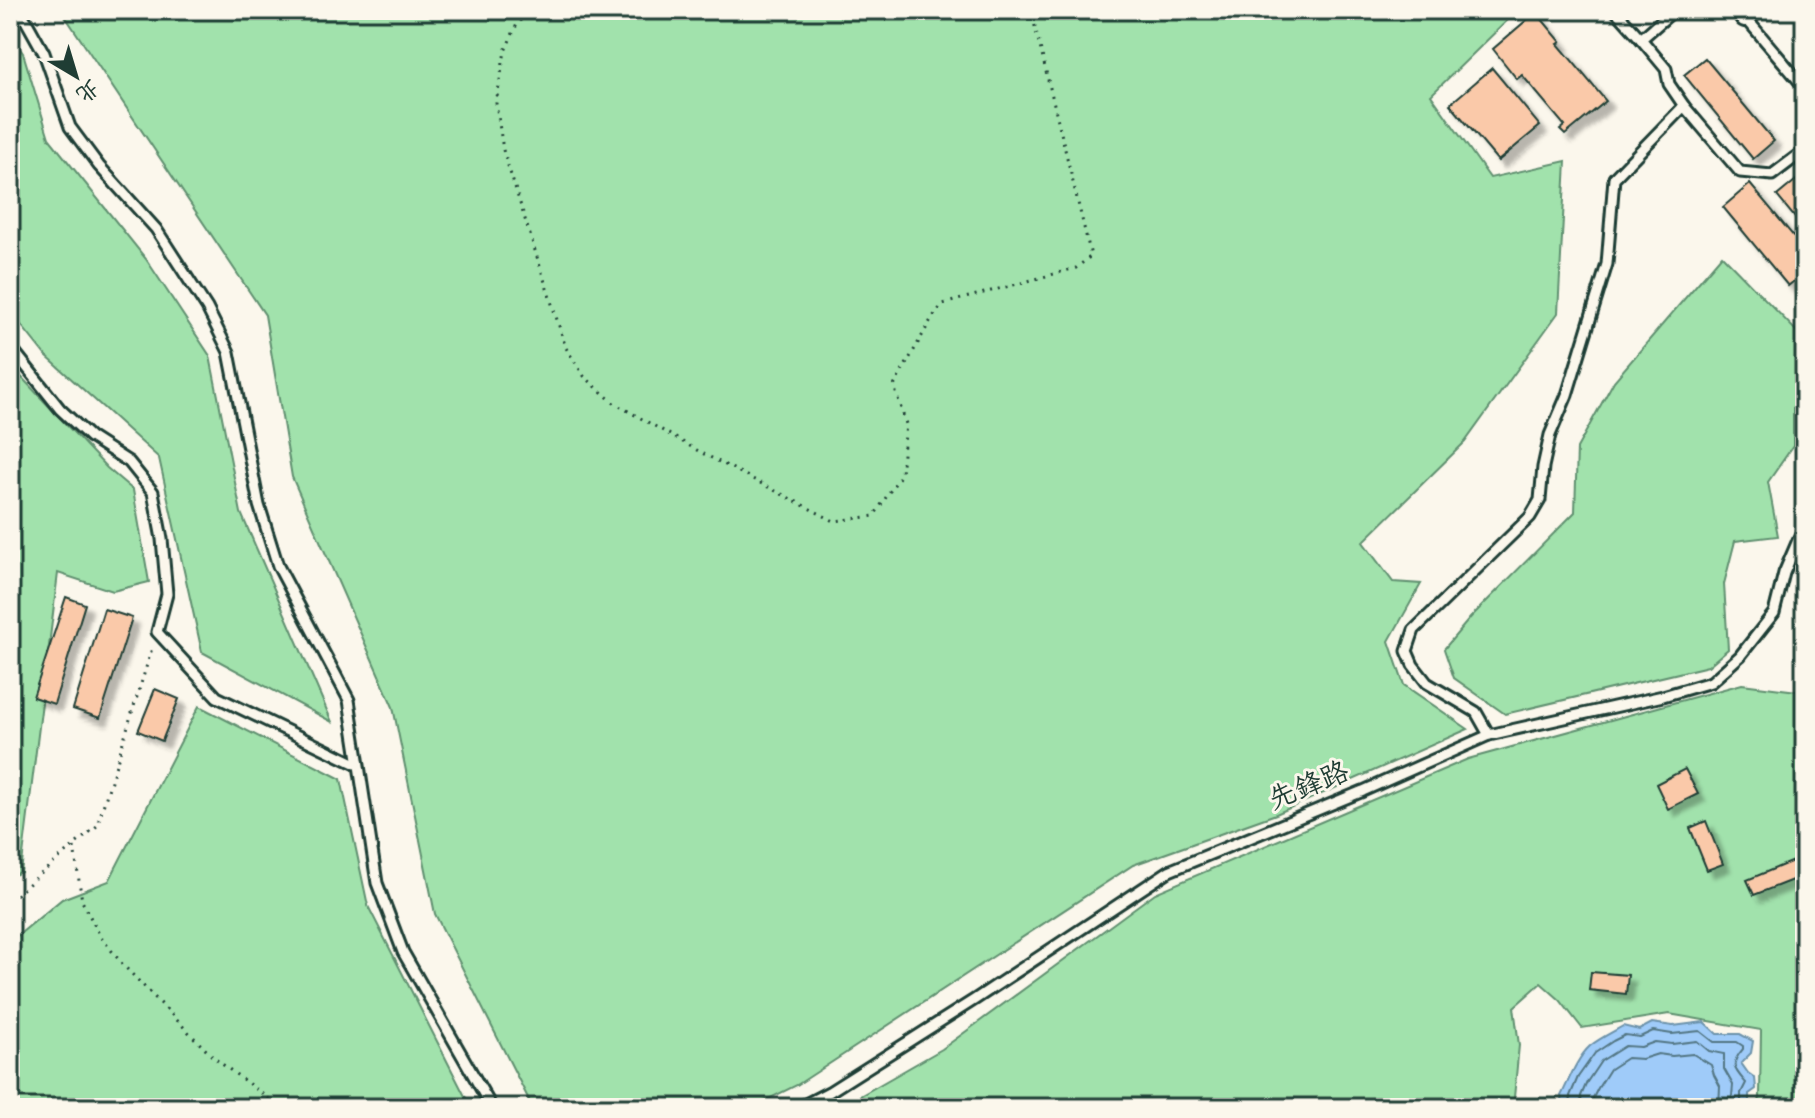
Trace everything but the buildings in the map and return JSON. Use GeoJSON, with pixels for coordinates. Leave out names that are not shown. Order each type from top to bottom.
{"type":"FeatureCollection","features":[{"type":"Feature","properties":{"kind":"lane"},"geometry":{"type":"LineString","coordinates":[[20,10],[44,53],[70,127],[99,166],[156,229],[207,308],[229,352],[259,505],[278,566],[349,700],[377,883],[403,952],[492,1108]]}},
{"type":"Feature","properties":{"kind":"lane"},"geometry":{"type":"LineString","coordinates":[[1615,10],[1666,69],[1669,84],[1684,106],[1740,172],[1772,175],[1805,150]]}},
{"type":"Feature","properties":{"kind":"lane"},"geometry":{"type":"LineString","coordinates":[[1641,39],[1674,10]]}},
{"type":"Feature","properties":{"kind":"lane"},"geometry":{"type":"LineString","coordinates":[[1746,12],[1805,88]]}},
{"type":"Feature","properties":{"kind":"lane"},"geometry":{"type":"LineString","coordinates":[[1489,735],[1476,712],[1427,683],[1407,651],[1414,630],[1530,517],[1540,500],[1550,435],[1567,395],[1607,264],[1614,178],[1684,106]]}},
{"type":"Feature","properties":{"kind":"lane"},"geometry":{"type":"LineString","coordinates":[[10,346],[60,409],[90,437],[129,462],[153,492],[162,539],[167,594],[157,632],[217,697],[358,765]]}},
{"type":"Feature","properties":{"kind":"lane","name":"先鋒路"},"geometry":{"type":"LineString","coordinates":[[798,1108],[829,1092],[974,1000],[1169,871],[1489,735],[1663,696],[1711,682],[1740,656],[1774,613],[1784,573],[1805,524]]}},
{"type":"Feature","properties":{"kind":"path"},"geometry":{"type":"LineString","coordinates":[[534,10],[518,22],[505,51],[496,103],[503,150],[566,348],[584,376],[614,403],[702,453],[834,521],[874,516],[901,474],[906,424],[894,386],[943,304],[1076,268],[1091,256],[1031,10]]}},
{"type":"Feature","properties":{"kind":"path"},"geometry":{"type":"LineString","coordinates":[[10,900],[97,826],[157,632]]}},
{"type":"Feature","properties":{"kind":"path"},"geometry":{"type":"LineString","coordinates":[[74,847],[82,901],[100,936],[123,965],[214,1058],[281,1108]]}},
{"type":"Feature","properties":{"kind":"green space"},"geometry":{"type":"Polygon","coordinates":[[[61,10],[1518,10],[1431,95],[1490,178],[1566,161],[1558,313],[1465,442],[1363,542],[1393,582],[1421,584],[1389,641],[1404,685],[1468,729],[1276,814],[1133,865],[797,1085],[750,1108],[533,1108],[435,914],[393,707],[292,477],[265,315],[61,10]]]}},
{"type":"Feature","properties":{"kind":"green space"},"geometry":{"type":"Polygon","coordinates":[[[10,35],[23,53],[49,138],[146,259],[210,356],[241,513],[332,722],[202,652],[159,458],[45,355],[10,311],[10,35]]]}},
{"type":"Feature","properties":{"kind":"green space"},"geometry":{"type":"Polygon","coordinates":[[[1722,255],[1805,340],[1805,411],[1793,408],[1793,446],[1768,482],[1778,536],[1735,541],[1724,584],[1728,649],[1708,666],[1505,714],[1454,678],[1444,649],[1471,617],[1575,512],[1577,448],[1614,381],[1722,255]]]}},
{"type":"Feature","properties":{"kind":"green space"},"geometry":{"type":"Polygon","coordinates":[[[10,365],[107,468],[133,490],[149,582],[113,591],[58,573],[21,872],[10,877],[10,365]]]}},
{"type":"Feature","properties":{"kind":"green space"},"geometry":{"type":"Polygon","coordinates":[[[1742,684],[1805,692],[1805,1062],[1798,1069],[1805,1078],[1805,1108],[1758,1108],[1761,1030],[1669,1014],[1582,1028],[1560,1000],[1541,983],[1514,1007],[1519,1045],[1513,1108],[839,1108],[942,1049],[1155,893],[1468,759],[1742,684]]]}},
{"type":"Feature","properties":{"kind":"green space"},"geometry":{"type":"Polygon","coordinates":[[[199,706],[341,779],[368,906],[471,1108],[10,1108],[10,942],[62,899],[109,881],[199,706]]]}},
{"type":"Feature","properties":{"kind":"water"},"geometry":{"type":"Polygon","coordinates":[[[1704,1022],[1717,1034],[1740,1034],[1753,1041],[1751,1053],[1741,1063],[1755,1078],[1756,1089],[1749,1094],[1749,1108],[1565,1108],[1561,1096],[1570,1076],[1585,1051],[1598,1040],[1623,1026],[1639,1030],[1652,1023],[1673,1026],[1704,1022]]]}}]}
